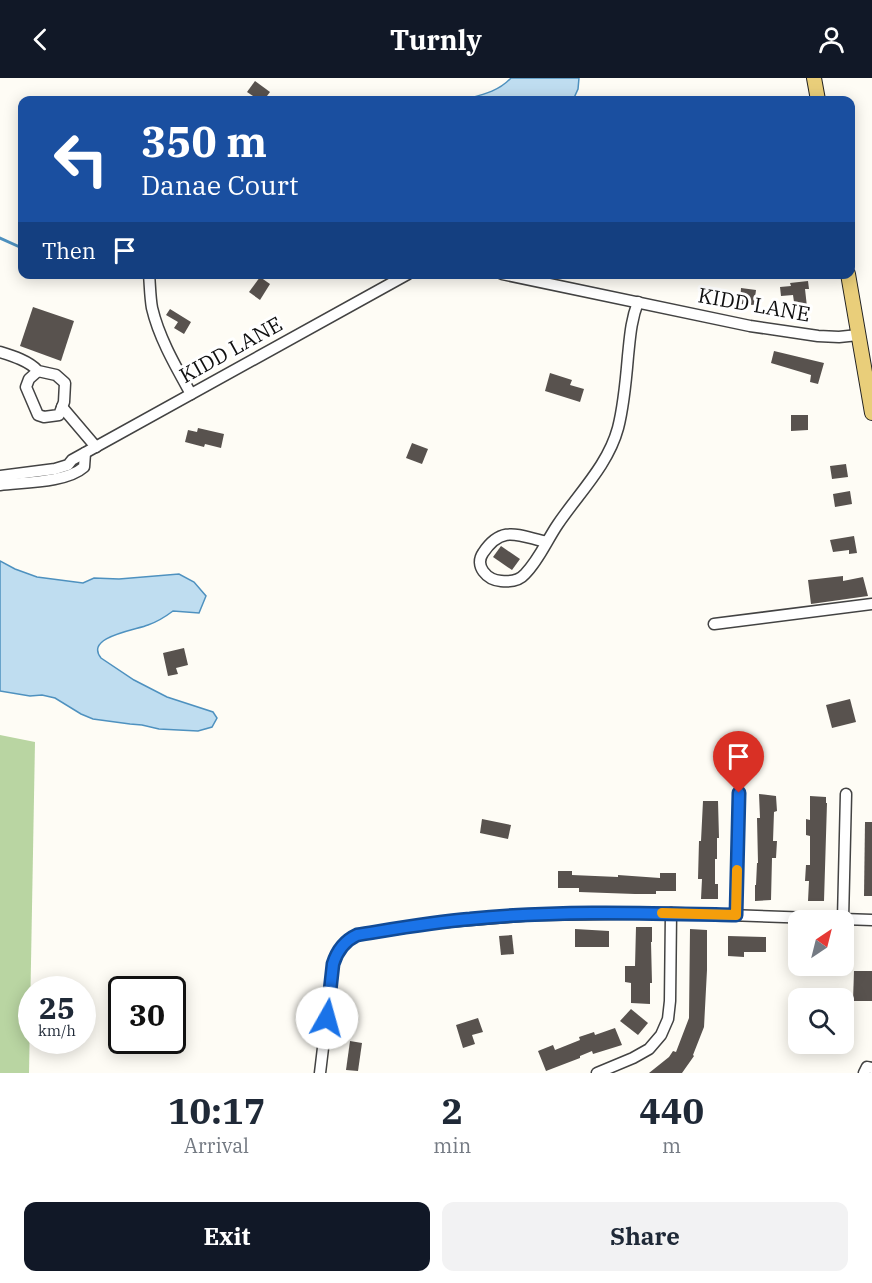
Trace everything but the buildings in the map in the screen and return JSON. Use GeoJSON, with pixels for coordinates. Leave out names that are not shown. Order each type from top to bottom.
{"type":"FeatureCollection","features":[{"type":"Feature","properties":{"kind":"main road"},"geometry":{"type":"LineString","coordinates":[[814,78],[817,96]]}},
{"type":"Feature","properties":{"kind":"main road"},"geometry":{"type":"LineString","coordinates":[[849,279],[872,413]]}},
{"type":"Feature","properties":{"kind":"street"},"geometry":{"type":"LineString","coordinates":[[149,279],[152,308],[162,336],[191,394]]}},
{"type":"Feature","properties":{"kind":"street","name":"KIDD LANE"},"geometry":{"type":"LineString","coordinates":[[0,476],[55,469],[68,465],[72,460],[399,279]]}},
{"type":"Feature","properties":{"kind":"street","name":"KIDD LANE"},"geometry":{"type":"LineString","coordinates":[[526,279],[750,326],[839,338],[858,335]]}},
{"type":"Feature","properties":{"kind":"street"},"geometry":{"type":"LineString","coordinates":[[547,542],[505,533],[495,538],[481,555],[480,565],[486,576],[498,582],[515,581],[525,574],[595,474],[618,429],[625,391],[632,318],[638,302]]}},
{"type":"Feature","properties":{"kind":"street"},"geometry":{"type":"LineString","coordinates":[[0,352],[38,371],[56,375],[65,383],[65,393],[59,415],[45,417],[38,415],[26,387],[29,379],[38,371]]}},
{"type":"Feature","properties":{"kind":"street"},"geometry":{"type":"LineString","coordinates":[[62,407],[96,447]]}},
{"type":"Feature","properties":{"kind":"street"},"geometry":{"type":"LineString","coordinates":[[0,485],[58,479],[71,475],[84,467],[85,453]]}},
{"type":"Feature","properties":{"kind":"street"},"geometry":{"type":"LineString","coordinates":[[714,624],[872,604]]}},
{"type":"Feature","properties":{"kind":"street"},"geometry":{"type":"LineString","coordinates":[[736,915],[739,793]]}},
{"type":"Feature","properties":{"kind":"street"},"geometry":{"type":"LineString","coordinates":[[843,910],[846,794]]}},
{"type":"Feature","properties":{"kind":"street"},"geometry":{"type":"LineString","coordinates":[[597,1073],[649,1049],[661,1035],[668,1019],[670,1000],[671,913]]}},
{"type":"Feature","properties":{"kind":"street"},"geometry":{"type":"LineString","coordinates":[[321,1073],[333,964],[346,941],[357,935],[472,918],[531,915],[671,913],[788,917]]}},
{"type":"Feature","properties":{"kind":"street"},"geometry":{"type":"LineString","coordinates":[[854,920],[872,920]]}},
{"type":"Feature","properties":{"kind":"street"},"geometry":{"type":"LineString","coordinates":[[864,1073],[867,1067],[872,1068]]}},
{"type":"Feature","properties":{"kind":"green space"},"geometry":{"type":"Polygon","coordinates":[[[0,735],[35,742],[31,976],[18,976],[18,1054],[29,1054],[29,1073],[0,1073],[0,735]]]}},
{"type":"Feature","properties":{"kind":"water"},"geometry":{"type":"Polygon","coordinates":[[[511,78],[579,78],[575,96],[479,96],[506,83],[511,78]]]}},
{"type":"Feature","properties":{"kind":"water"},"geometry":{"type":"Polygon","coordinates":[[[0,561],[37,577],[83,583],[94,578],[119,579],[179,574],[194,582],[206,596],[199,613],[173,611],[151,624],[105,640],[99,645],[98,651],[101,658],[134,680],[167,697],[213,712],[217,718],[212,727],[198,731],[159,729],[93,719],[55,698],[0,691],[0,561]]]}},
{"type":"Feature","properties":{"kind":"waterway"},"geometry":{"type":"LineString","coordinates":[[0,238],[18,246]]}},
{"type":"Feature","properties":{"kind":"slow traffic"},"geometry":{"type":"LineString","coordinates":[[662,913],[736,915],[737,870]]}},
{"type":"Feature","properties":{"kind":"route"},"geometry":{"type":"LineString","coordinates":[[327,1018],[333,964],[346,941],[357,935],[472,918],[671,913],[736,915],[739,793]]}}]}
